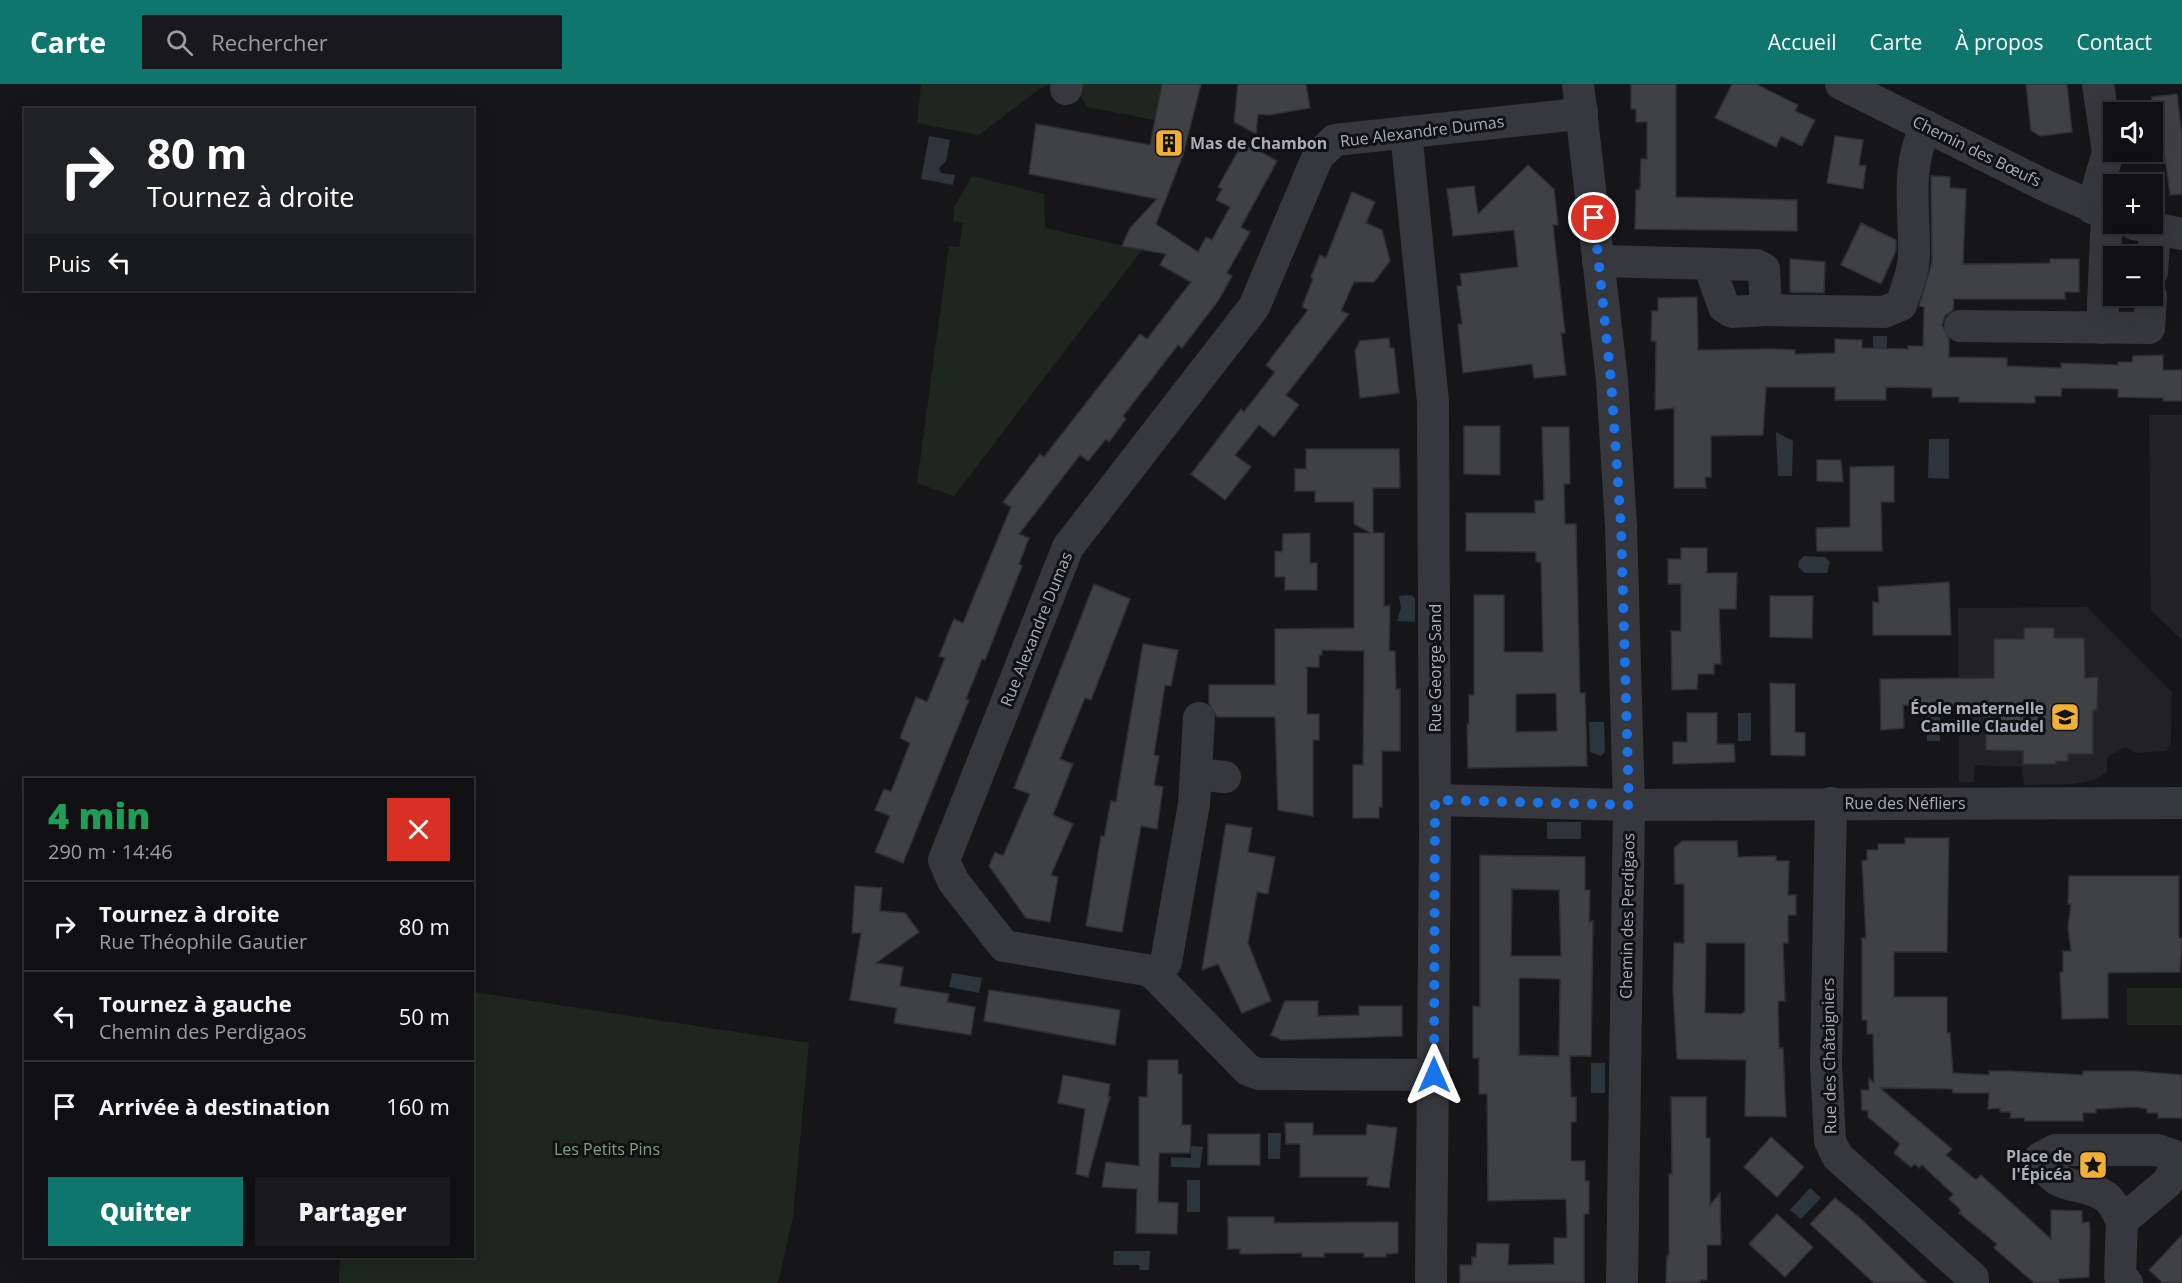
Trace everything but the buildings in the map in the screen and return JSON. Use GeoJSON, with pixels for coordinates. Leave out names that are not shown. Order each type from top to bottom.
{"type":"FeatureCollection","features":[{"type":"Feature","properties":{"kind":"street","name":"Chemin des Bœufs"},"geometry":{"type":"LineString","coordinates":[[1841,84],[1926,126],[2103,207]]}},
{"type":"Feature","properties":{"kind":"street"},"geometry":{"type":"LineString","coordinates":[[2098,84],[2108,152],[2115,174]]}},
{"type":"Feature","properties":{"kind":"street","name":"Rue Alexandre Dumas"},"geometry":{"type":"LineString","coordinates":[[1434,1075],[1259,1074],[1248,1070],[1155,975],[1146,970],[1004,946],[954,881],[944,860],[1068,547],[1254,307],[1318,156],[1335,140],[1569,115],[1580,97]]}},
{"type":"Feature","properties":{"kind":"street","name":"Chemin des Perdigaos"},"geometry":{"type":"LineString","coordinates":[[1580,97],[1611,380],[1621,526],[1629,805],[1622,1283]]}},
{"type":"Feature","properties":{"kind":"street"},"geometry":{"type":"LineString","coordinates":[[1709,266],[1724,307],[1732,312],[1766,310],[1884,312],[1901,305],[1914,258],[1912,167],[1916,146],[1926,126]]}},
{"type":"Feature","properties":{"kind":"street","name":"Rue George Sand"},"geometry":{"type":"LineString","coordinates":[[1406,132],[1433,402],[1435,800],[1434,1206],[1431,1283]]}},
{"type":"Feature","properties":{"kind":"street"},"geometry":{"type":"LineString","coordinates":[[2102,328],[2127,234]]}},
{"type":"Feature","properties":{"kind":"street"},"geometry":{"type":"LineString","coordinates":[[1598,261],[1709,266],[1756,265],[1764,269],[1766,310]]}},
{"type":"Feature","properties":{"kind":"street"},"geometry":{"type":"LineString","coordinates":[[1960,326],[2149,328],[2150,306]]}},
{"type":"Feature","properties":{"kind":"street"},"geometry":{"type":"LineString","coordinates":[[1155,975],[1166,962],[1211,776],[1199,718]]}},
{"type":"Feature","properties":{"kind":"street","name":"Rue des Néfliers"},"geometry":{"type":"LineString","coordinates":[[1435,800],[1629,805],[2182,803]]}},
{"type":"Feature","properties":{"kind":"street","name":"Rue des Châtaigniers"},"geometry":{"type":"LineString","coordinates":[[1830,803],[1826,1065],[1830,1142],[1837,1156],[1973,1278],[1973,1283]]}},
{"type":"Feature","properties":{"kind":"street"},"geometry":{"type":"LineString","coordinates":[[2122,1221],[2120,1276],[2127,1283]]}},
{"type":"Feature","properties":{"kind":"shaded area"},"geometry":{"type":"Polygon","coordinates":[[[929,136],[950,140],[946,161],[939,168],[941,173],[955,175],[953,185],[921,179],[929,136]]]}},
{"type":"Feature","properties":{"kind":"shaded area"},"geometry":{"type":"Polygon","coordinates":[[[1873,336],[1887,336],[1887,364],[1873,363],[1873,336]]]}},
{"type":"Feature","properties":{"kind":"shaded area"},"geometry":{"type":"Polygon","coordinates":[[[2149,415],[2182,415],[2182,640],[2151,610],[2149,415]]]}},
{"type":"Feature","properties":{"kind":"shaded area"},"geometry":{"type":"Polygon","coordinates":[[[1776,432],[1793,441],[1792,476],[1778,476],[1776,432]]]}},
{"type":"Feature","properties":{"kind":"shaded area"},"geometry":{"type":"Polygon","coordinates":[[[1929,439],[1949,439],[1949,479],[1928,478],[1929,439]]]}},
{"type":"Feature","properties":{"kind":"shaded area"},"geometry":{"type":"Polygon","coordinates":[[[1804,556],[1825,557],[1830,562],[1827,573],[1805,573],[1798,567],[1799,561],[1804,556]]]}},
{"type":"Feature","properties":{"kind":"shaded area"},"geometry":{"type":"Polygon","coordinates":[[[1411,595],[1415,598],[1415,622],[1397,621],[1401,608],[1399,596],[1411,595]]]}},
{"type":"Feature","properties":{"kind":"shaded area","name":"École maternelle Camille Claudel"},"geometry":{"type":"Polygon","coordinates":[[[2087,607],[2172,692],[2171,743],[2166,751],[2135,753],[2126,747],[2107,757],[2107,772],[2094,780],[2073,784],[2024,785],[2022,767],[1975,765],[1974,782],[1959,782],[1958,608],[2087,607]]]}},
{"type":"Feature","properties":{"kind":"shaded area"},"geometry":{"type":"Polygon","coordinates":[[[1738,713],[1751,713],[1751,741],[1738,741],[1738,713]]]}},
{"type":"Feature","properties":{"kind":"shaded area"},"geometry":{"type":"Polygon","coordinates":[[[1926,716],[1940,717],[1940,741],[1927,741],[1927,725],[1924,720],[1926,716]]]}},
{"type":"Feature","properties":{"kind":"shaded area"},"geometry":{"type":"Polygon","coordinates":[[[1589,722],[1604,722],[1605,752],[1601,756],[1590,752],[1589,722]]]}},
{"type":"Feature","properties":{"kind":"shaded area"},"geometry":{"type":"Polygon","coordinates":[[[1547,822],[1581,822],[1581,839],[1547,839],[1547,822]]]}},
{"type":"Feature","properties":{"kind":"shaded area"},"geometry":{"type":"Polygon","coordinates":[[[952,973],[982,978],[979,993],[949,987],[952,973]]]}},
{"type":"Feature","properties":{"kind":"shaded area"},"geometry":{"type":"Polygon","coordinates":[[[1591,1063],[1605,1063],[1605,1093],[1591,1093],[1591,1063]]]}},
{"type":"Feature","properties":{"kind":"shaded area"},"geometry":{"type":"Polygon","coordinates":[[[1268,1133],[1281,1133],[1280,1159],[1268,1159],[1268,1133]]]}},
{"type":"Feature","properties":{"kind":"shaded area"},"geometry":{"type":"Polygon","coordinates":[[[1191,1146],[1203,1147],[1200,1168],[1171,1167],[1171,1157],[1191,1158],[1191,1146]]]}},
{"type":"Feature","properties":{"kind":"shaded area"},"geometry":{"type":"Polygon","coordinates":[[[1187,1180],[1200,1180],[1200,1212],[1187,1212],[1187,1180]]]}},
{"type":"Feature","properties":{"kind":"shaded area"},"geometry":{"type":"Polygon","coordinates":[[[1810,1188],[1821,1198],[1801,1219],[1790,1210],[1810,1188]]]}},
{"type":"Feature","properties":{"kind":"shaded area"},"geometry":{"type":"Polygon","coordinates":[[[1114,1251],[1150,1251],[1149,1270],[1140,1270],[1139,1265],[1113,1265],[1114,1251]]]}},
{"type":"Feature","properties":{"kind":"green space"},"geometry":{"type":"Polygon","coordinates":[[[921,84],[1051,84],[1038,90],[979,135],[917,123],[921,84]]]}},
{"type":"Feature","properties":{"kind":"green space"},"geometry":{"type":"Polygon","coordinates":[[[1073,84],[1162,84],[1155,120],[1087,107],[1073,84]]]}},
{"type":"Feature","properties":{"kind":"green space"},"geometry":{"type":"Polygon","coordinates":[[[972,176],[1044,194],[1045,228],[1142,250],[954,496],[917,483],[949,246],[959,247],[963,223],[953,221],[954,207],[972,176]]]}},
{"type":"Feature","properties":{"kind":"green space"},"geometry":{"type":"Polygon","coordinates":[[[2127,988],[2182,988],[2182,1025],[2127,1025],[2127,988]]]}},
{"type":"Feature","properties":{"kind":"green space","name":"Les Petits Pins"},"geometry":{"type":"Polygon","coordinates":[[[474,992],[809,1043],[793,1217],[778,1283],[339,1283],[340,1258],[474,1258],[474,992]]]}},
{"type":"Feature","properties":{"kind":"place","name":"Mas de Chambon"},"geometry":{"type":"Point","coordinates":[1169,143]}},
{"type":"Feature","properties":{"kind":"place","name":"École maternelle Camille Claudel"},"geometry":{"type":"Point","coordinates":[2065,717]}},
{"type":"Feature","properties":{"kind":"place","name":"Place de l'Épicéa"},"geometry":{"type":"Point","coordinates":[2093,1165]}},
{"type":"Feature","properties":{"kind":"route"},"geometry":{"type":"LineString","coordinates":[[1434,1075],[1435,800],[1629,805],[1621,526],[1611,380],[1594,218]]}}]}
